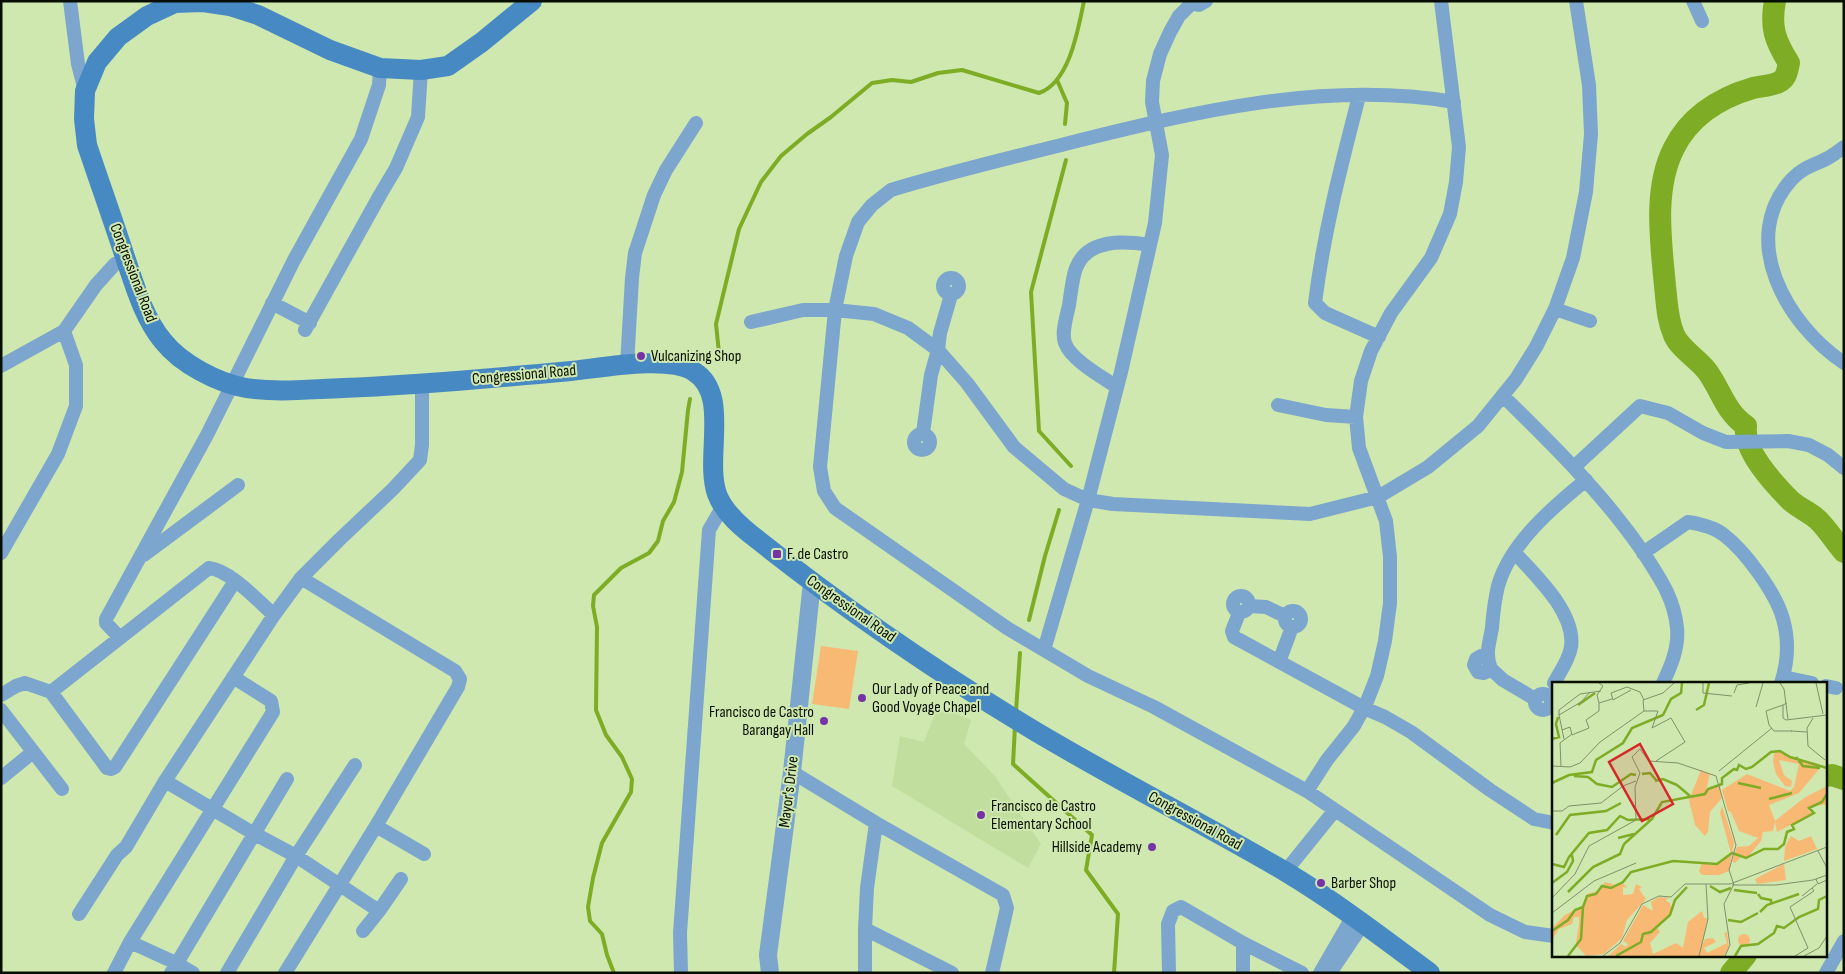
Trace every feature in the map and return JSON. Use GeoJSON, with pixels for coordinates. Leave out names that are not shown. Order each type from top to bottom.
{"type":"FeatureCollection","features":[{"type":"Feature","properties":{"kind":"main road","name":"Congressional Road"},"geometry":{"type":"LineString","coordinates":[[532,1],[482,42],[448,66],[421,70],[380,68],[330,50],[258,16],[230,6],[204,2],[175,4],[147,16],[118,37],[97,62],[85,91],[84,119],[87,145],[144,310],[160,338],[180,358],[201,371],[232,384],[272,391],[422,385],[627,365],[675,364],[694,371],[707,383],[712,396],[714,407],[712,471],[716,490],[723,506],[734,520],[756,539],[812,582],[937,670],[1039,733],[1285,872],[1358,920],[1430,973]]}},
{"type":"Feature","properties":{"kind":"street"},"geometry":{"type":"LineString","coordinates":[[70,1],[78,64],[85,91]]}},
{"type":"Feature","properties":{"kind":"street"},"geometry":{"type":"LineString","coordinates":[[1307,790],[1354,726],[1364,708],[1379,668],[1385,641],[1390,603],[1390,557],[1386,521],[1359,448],[1356,417],[1361,381],[1371,351],[1391,313],[1431,258],[1450,214],[1456,182],[1459,147],[1441,1]]}},
{"type":"Feature","properties":{"kind":"street"},"geometry":{"type":"LineString","coordinates":[[751,322],[803,310],[835,310],[874,314],[908,328],[938,350],[967,383],[1014,447],[1064,489],[1088,500],[1113,504],[1310,514],[1378,497],[1428,467],[1478,426],[1516,379],[1536,347],[1555,310],[1573,258],[1586,192],[1591,134],[1589,85],[1576,1]]}},
{"type":"Feature","properties":{"kind":"street"},"geometry":{"type":"LineString","coordinates":[[1693,1],[1702,21]]}},
{"type":"Feature","properties":{"kind":"street"},"geometry":{"type":"LineString","coordinates":[[1044,650],[1088,500],[1155,223],[1162,155],[1152,102],[1153,81],[1160,54],[1179,16],[1196,2]]}},
{"type":"Feature","properties":{"kind":"street"},"geometry":{"type":"LineString","coordinates":[[120,638],[105,621],[207,435],[294,260],[361,139],[379,84],[380,68]]}},
{"type":"Feature","properties":{"kind":"street"},"geometry":{"type":"LineString","coordinates":[[272,303],[307,327],[396,168],[418,117],[421,70]]}},
{"type":"Feature","properties":{"kind":"street"},"geometry":{"type":"LineString","coordinates":[[1454,102],[1424,97],[1359,96],[1311,98],[1257,104],[1157,121],[934,177],[890,190],[872,205],[858,222],[846,256],[835,310],[820,467],[824,492],[835,508],[1007,628],[1088,676],[1154,707],[1307,790],[1490,915],[1525,932],[1552,936]]}},
{"type":"Feature","properties":{"kind":"street"},"geometry":{"type":"LineString","coordinates":[[1359,96],[1333,194],[1320,260],[1315,303],[1325,313],[1378,337]]}},
{"type":"Feature","properties":{"kind":"street"},"geometry":{"type":"LineString","coordinates":[[627,365],[635,253],[654,195],[666,170],[696,123]]}},
{"type":"Feature","properties":{"kind":"street"},"geometry":{"type":"LineString","coordinates":[[1844,147],[1828,158],[1807,166],[1792,178],[1780,195],[1772,214],[1768,248],[1771,264],[1780,290],[1798,320],[1816,342],[1844,363]]}},
{"type":"Feature","properties":{"kind":"street"},"geometry":{"type":"LineString","coordinates":[[1117,386],[1090,370],[1072,354],[1064,343],[1064,331],[1076,269],[1082,256],[1099,245],[1126,242],[1150,245]]}},
{"type":"Feature","properties":{"kind":"street"},"geometry":{"type":"LineString","coordinates":[[1,366],[64,332],[102,278],[115,264],[126,262]]}},
{"type":"Feature","properties":{"kind":"street"},"geometry":{"type":"LineString","coordinates":[[923,433],[931,376],[938,350],[940,333],[951,295]]}},
{"type":"Feature","properties":{"kind":"street"},"geometry":{"type":"LineString","coordinates":[[1555,310],[1590,321]]}},
{"type":"Feature","properties":{"kind":"street"},"geometry":{"type":"LineString","coordinates":[[1,553],[58,454],[76,406],[76,365],[64,332]]}},
{"type":"Feature","properties":{"kind":"street"},"geometry":{"type":"LineString","coordinates":[[79,914],[117,855],[126,847],[165,781],[274,615],[301,578],[393,489],[420,460],[422,446],[422,385]]}},
{"type":"Feature","properties":{"kind":"street"},"geometry":{"type":"LineString","coordinates":[[1503,396],[1586,480],[1632,537],[1664,584],[1672,605],[1677,629],[1676,649],[1663,682]]}},
{"type":"Feature","properties":{"kind":"street"},"geometry":{"type":"LineString","coordinates":[[1278,405],[1326,415],[1356,417]]}},
{"type":"Feature","properties":{"kind":"street"},"geometry":{"type":"LineString","coordinates":[[1574,467],[1640,406],[1668,413],[1703,433],[1726,442],[1788,441],[1809,445],[1828,455],[1844,468]]}},
{"type":"Feature","properties":{"kind":"street"},"geometry":{"type":"LineString","coordinates":[[1548,690],[1503,680],[1489,663],[1498,585],[1504,570],[1515,552],[1538,522],[1586,480]]}},
{"type":"Feature","properties":{"kind":"street"},"geometry":{"type":"LineString","coordinates":[[140,558],[238,485]]}},
{"type":"Feature","properties":{"kind":"street"},"geometry":{"type":"LineString","coordinates":[[681,973],[680,933],[709,530],[723,506]]}},
{"type":"Feature","properties":{"kind":"street"},"geometry":{"type":"LineString","coordinates":[[1643,553],[1688,522],[1702,524],[1723,534],[1751,561],[1771,593],[1783,618],[1788,649],[1782,680],[1802,682]]}},
{"type":"Feature","properties":{"kind":"street"},"geometry":{"type":"LineString","coordinates":[[1515,552],[1558,604],[1568,621],[1571,648],[1566,662],[1553,682]]}},
{"type":"Feature","properties":{"kind":"street"},"geometry":{"type":"LineString","coordinates":[[51,692],[209,568],[217,569],[235,581],[274,615]]}},
{"type":"Feature","properties":{"kind":"street"},"geometry":{"type":"LineString","coordinates":[[285,973],[376,826],[458,687],[460,679],[455,672],[301,578]]}},
{"type":"Feature","properties":{"kind":"street"},"geometry":{"type":"LineString","coordinates":[[1,695],[25,683],[51,692],[107,768],[111,769],[115,767],[235,581]]}},
{"type":"Feature","properties":{"kind":"street","name":"Mayor's Drive"},"geometry":{"type":"LineString","coordinates":[[770,973],[768,955],[792,772],[812,582]]}},
{"type":"Feature","properties":{"kind":"street"},"geometry":{"type":"LineString","coordinates":[[1279,662],[1288,622],[1266,607],[1244,610],[1232,632],[1234,637],[1279,662],[1364,708],[1385,717],[1411,732],[1490,790],[1534,819],[1552,823]]}},
{"type":"Feature","properties":{"kind":"street"},"geometry":{"type":"LineString","coordinates":[[114,973],[130,942],[273,712],[271,701],[233,677]]}},
{"type":"Feature","properties":{"kind":"street"},"geometry":{"type":"LineString","coordinates":[[1,710],[62,789]]}},
{"type":"Feature","properties":{"kind":"street"},"geometry":{"type":"LineString","coordinates":[[1,778],[33,752]]}},
{"type":"Feature","properties":{"kind":"street"},"geometry":{"type":"LineString","coordinates":[[227,973],[296,856],[355,765]]}},
{"type":"Feature","properties":{"kind":"street"},"geometry":{"type":"LineString","coordinates":[[792,772],[876,823],[1003,895],[1007,908],[992,973]]}},
{"type":"Feature","properties":{"kind":"street"},"geometry":{"type":"LineString","coordinates":[[174,968],[287,779]]}},
{"type":"Feature","properties":{"kind":"street"},"geometry":{"type":"LineString","coordinates":[[165,781],[254,834],[296,856],[379,911]]}},
{"type":"Feature","properties":{"kind":"street"},"geometry":{"type":"LineString","coordinates":[[1285,872],[1335,810]]}},
{"type":"Feature","properties":{"kind":"street"},"geometry":{"type":"LineString","coordinates":[[865,973],[865,928],[876,823]]}},
{"type":"Feature","properties":{"kind":"street"},"geometry":{"type":"LineString","coordinates":[[376,826],[424,854]]}},
{"type":"Feature","properties":{"kind":"street"},"geometry":{"type":"LineString","coordinates":[[362,931],[401,880]]}},
{"type":"Feature","properties":{"kind":"street"},"geometry":{"type":"LineString","coordinates":[[1169,973],[1168,924],[1173,911],[1181,907],[1243,943],[1302,973]]}},
{"type":"Feature","properties":{"kind":"street"},"geometry":{"type":"LineString","coordinates":[[1320,973],[1358,920]]}},
{"type":"Feature","properties":{"kind":"street"},"geometry":{"type":"LineString","coordinates":[[1330,973],[1358,920]]}},
{"type":"Feature","properties":{"kind":"street"},"geometry":{"type":"LineString","coordinates":[[865,928],[952,973]]}},
{"type":"Feature","properties":{"kind":"street"},"geometry":{"type":"LineString","coordinates":[[1826,973],[1844,941]]}},
{"type":"Feature","properties":{"kind":"street"},"geometry":{"type":"LineString","coordinates":[[130,942],[174,968],[192,973]]}},
{"type":"Feature","properties":{"kind":"street"},"geometry":{"type":"LineString","coordinates":[[1243,943],[1243,973]]}},
{"type":"Feature","properties":{"kind":"shaded area"},"geometry":{"type":"Polygon","coordinates":[[[821,646],[858,651],[849,709],[812,704],[821,646]]]}},
{"type":"Feature","properties":{"kind":"shaded area","name":"Francisco de Castro Elementary School"},"geometry":{"type":"Polygon","coordinates":[[[938,706],[971,720],[964,744],[994,775],[1041,844],[1028,868],[892,786],[900,736],[924,742],[938,706]]]}},
{"type":"Feature","properties":{"kind":"waterway"},"geometry":{"type":"LineString","coordinates":[[719,353],[716,324],[739,229],[761,182],[781,156],[872,83],[892,80],[911,82],[938,73],[962,70],[1039,93],[1050,87],[1065,66],[1075,40],[1084,1]]}},
{"type":"Feature","properties":{"kind":"waterway"},"geometry":{"type":"LineString","coordinates":[[1775,1],[1773,19],[1775,34],[1780,48],[1789,63],[1785,76],[1776,83],[1740,92],[1707,110],[1688,127],[1674,148],[1667,164],[1663,181],[1660,216],[1668,311],[1670,323],[1677,340],[1707,371],[1733,415],[1746,426],[1749,446],[1761,467],[1791,501],[1821,523],[1844,552]]}},
{"type":"Feature","properties":{"kind":"waterway"},"geometry":{"type":"LineString","coordinates":[[1057,80],[1067,103],[1065,124]]}},
{"type":"Feature","properties":{"kind":"waterway"},"geometry":{"type":"LineString","coordinates":[[1066,160],[1031,292],[1039,431],[1071,466]]}},
{"type":"Feature","properties":{"kind":"waterway"},"geometry":{"type":"LineString","coordinates":[[614,973],[602,934],[590,921],[588,907],[602,843],[631,792],[632,779],[622,757],[606,735],[596,710],[597,627],[593,606],[594,595],[621,568],[649,553],[658,541],[663,521],[674,502],[682,472],[690,399]]}},
{"type":"Feature","properties":{"kind":"waterway"},"geometry":{"type":"LineString","coordinates":[[1029,620],[1059,510]]}},
{"type":"Feature","properties":{"kind":"waterway"},"geometry":{"type":"LineString","coordinates":[[1016,711],[1020,653]]}},
{"type":"Feature","properties":{"kind":"waterway"},"geometry":{"type":"LineString","coordinates":[[1015,726],[1013,764],[1092,835],[1086,870],[1118,914],[1114,973]]}},
{"type":"Feature","properties":{"kind":"waterway"},"geometry":{"type":"LineString","coordinates":[[1828,776],[1844,779]]}},
{"type":"Feature","properties":{"kind":"waterway"},"geometry":{"type":"LineString","coordinates":[[1731,973],[1745,956]]}},
{"type":"Feature","properties":{"kind":"place","name":"Vulcanizing Shop"},"geometry":{"type":"Point","coordinates":[641,356]}},
{"type":"Feature","properties":{"kind":"place","name":"F. de Castro"},"geometry":{"type":"Point","coordinates":[777,554]}},
{"type":"Feature","properties":{"kind":"place","name":"Our Lady of Peace and Good Voyage Chapel"},"geometry":{"type":"Point","coordinates":[862,698]}},
{"type":"Feature","properties":{"kind":"place","name":"Francisco de Castro Barangay Hall"},"geometry":{"type":"Point","coordinates":[824,721]}},
{"type":"Feature","properties":{"kind":"place","name":"Francisco de Castro Elementary School"},"geometry":{"type":"Point","coordinates":[981,815]}},
{"type":"Feature","properties":{"kind":"place","name":"Hillside Academy"},"geometry":{"type":"Point","coordinates":[1152,847]}},
{"type":"Feature","properties":{"kind":"place","name":"Barber Shop"},"geometry":{"type":"Point","coordinates":[1321,883]}}]}
